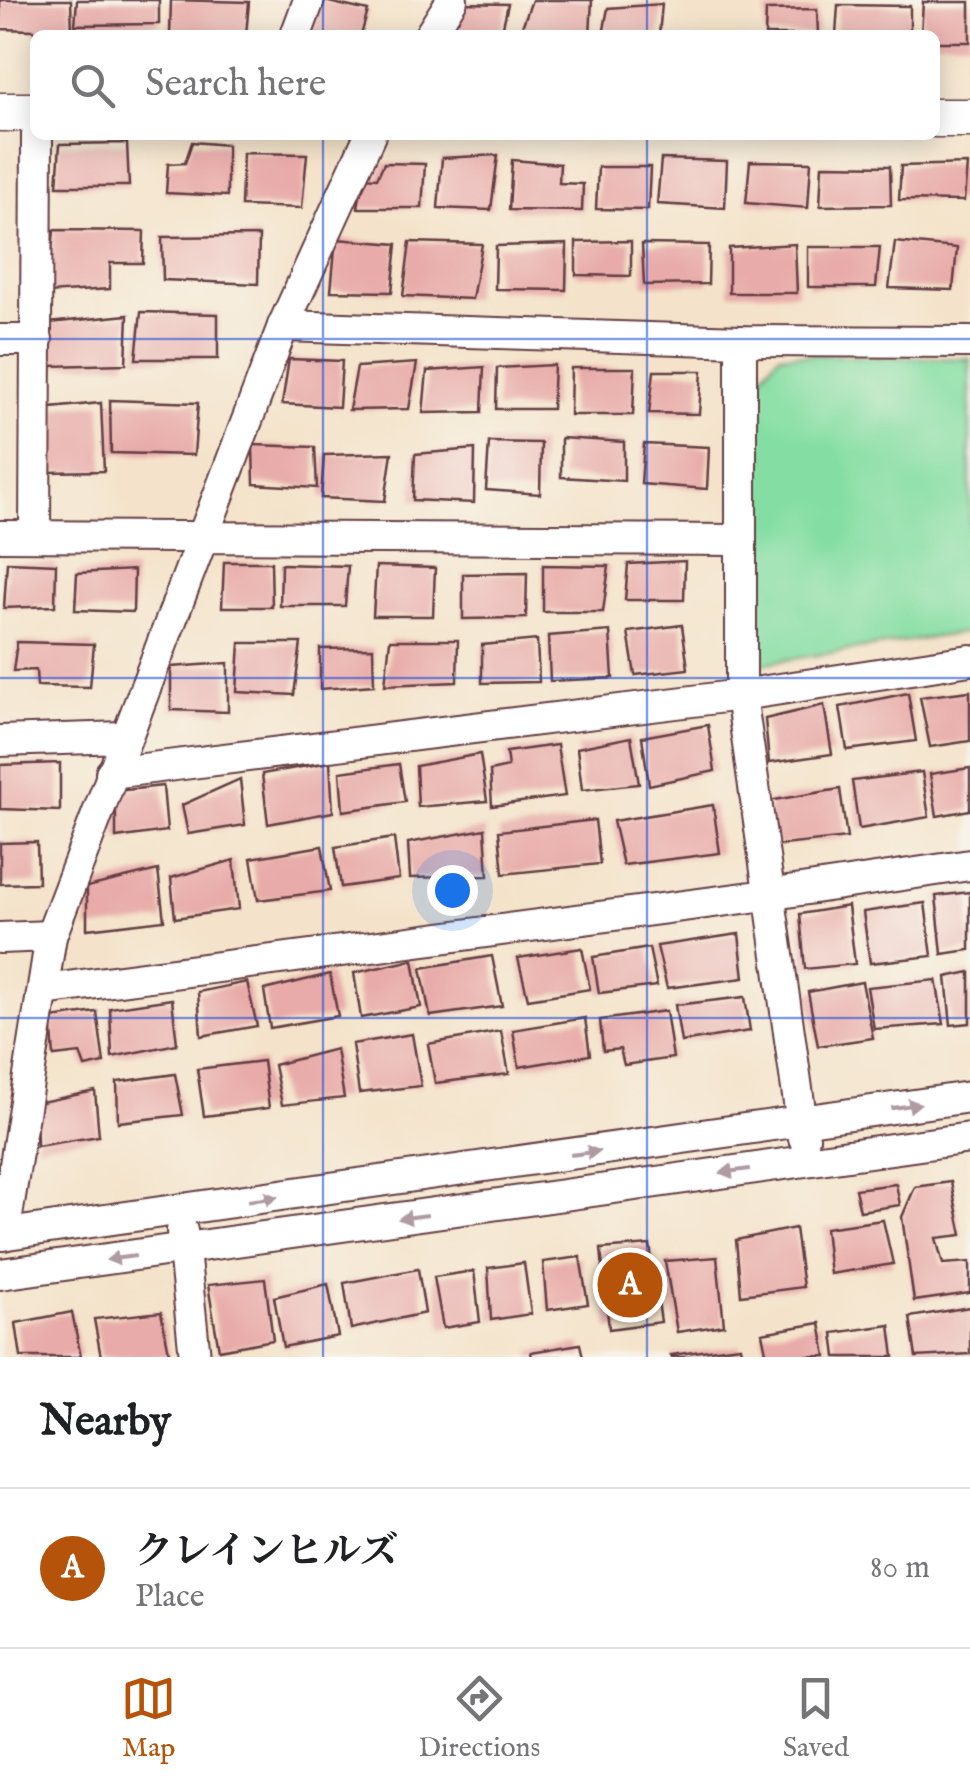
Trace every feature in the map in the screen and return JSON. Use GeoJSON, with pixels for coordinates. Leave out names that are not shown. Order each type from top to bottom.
{"type":"FeatureCollection","features":[{"type":"Feature","properties":{"kind":"street"},"geometry":{"type":"LineString","coordinates":[[298,30],[309,0]]}},
{"type":"Feature","properties":{"kind":"street"},"geometry":{"type":"LineString","coordinates":[[433,30],[452,0]]}},
{"type":"Feature","properties":{"kind":"street"},"geometry":{"type":"LineString","coordinates":[[0,112],[30,112]]}},
{"type":"Feature","properties":{"kind":"street"},"geometry":{"type":"LineString","coordinates":[[940,118],[970,118]]}},
{"type":"Feature","properties":{"kind":"street"},"geometry":{"type":"LineString","coordinates":[[35,535],[37,140]]}},
{"type":"Feature","properties":{"kind":"street"},"geometry":{"type":"LineString","coordinates":[[368,140],[283,326],[51,936],[2,1235],[970,1097]]}},
{"type":"Feature","properties":{"kind":"street"},"geometry":{"type":"LineString","coordinates":[[283,326],[741,341],[970,342]]}},
{"type":"Feature","properties":{"kind":"street"},"geometry":{"type":"LineString","coordinates":[[0,340],[37,340]]}},
{"type":"Feature","properties":{"kind":"street"},"geometry":{"type":"LineString","coordinates":[[741,341],[741,695],[806,1161]]}},
{"type":"Feature","properties":{"kind":"street"},"geometry":{"type":"LineString","coordinates":[[0,536],[741,540]]}},
{"type":"Feature","properties":{"kind":"street"},"geometry":{"type":"LineString","coordinates":[[111,774],[741,695],[970,660]]}},
{"type":"Feature","properties":{"kind":"street"},"geometry":{"type":"LineString","coordinates":[[0,741],[124,737]]}},
{"type":"Feature","properties":{"kind":"street"},"geometry":{"type":"LineString","coordinates":[[44,990],[970,866]]}},
{"type":"Feature","properties":{"kind":"street"},"geometry":{"type":"LineString","coordinates":[[0,938],[51,936]]}},
{"type":"Feature","properties":{"kind":"street"},"geometry":{"type":"LineString","coordinates":[[0,1274],[970,1138]]}},
{"type":"Feature","properties":{"kind":"street"},"geometry":{"type":"LineString","coordinates":[[180,1211],[195,1357]]}},
{"type":"Feature","properties":{"kind":"green space"},"geometry":{"type":"Polygon","coordinates":[[[780,354],[970,359],[970,632],[752,665],[759,379],[780,354]]]}},
{"type":"Feature","properties":{"kind":"building"},"geometry":{"type":"Polygon","coordinates":[[[0,0],[71,0],[72,30],[0,29],[0,0]]]}},
{"type":"Feature","properties":{"kind":"building"},"geometry":{"type":"Polygon","coordinates":[[[77,0],[159,0],[159,24],[75,25],[77,0]]]}},
{"type":"Feature","properties":{"kind":"building"},"geometry":{"type":"Polygon","coordinates":[[[171,0],[249,2],[246,30],[170,30],[171,0]]]}},
{"type":"Feature","properties":{"kind":"building"},"geometry":{"type":"Polygon","coordinates":[[[320,0],[368,11],[362,30],[311,30],[320,0]]]}},
{"type":"Feature","properties":{"kind":"building"},"geometry":{"type":"Polygon","coordinates":[[[532,0],[592,0],[590,30],[521,30],[532,0]]]}},
{"type":"Feature","properties":{"kind":"building"},"geometry":{"type":"Polygon","coordinates":[[[923,2],[970,2],[970,42],[940,42],[940,30],[921,30],[923,2]]]}},
{"type":"Feature","properties":{"kind":"building"},"geometry":{"type":"Polygon","coordinates":[[[461,3],[508,4],[502,30],[450,30],[461,3]]]}},
{"type":"Feature","properties":{"kind":"building"},"geometry":{"type":"Polygon","coordinates":[[[662,4],[659,30],[604,30],[608,8],[662,4]]]}},
{"type":"Feature","properties":{"kind":"building"},"geometry":{"type":"Polygon","coordinates":[[[838,5],[910,6],[910,30],[836,30],[838,5]]]}},
{"type":"Feature","properties":{"kind":"building"},"geometry":{"type":"Polygon","coordinates":[[[817,9],[818,30],[765,30],[766,10],[817,9]]]}},
{"type":"Feature","properties":{"kind":"building"},"geometry":{"type":"Polygon","coordinates":[[[192,142],[227,145],[227,196],[166,193],[168,164],[185,163],[192,142]]]}},
{"type":"Feature","properties":{"kind":"building"},"geometry":{"type":"Polygon","coordinates":[[[127,143],[129,186],[57,186],[60,144],[127,143]]]}},
{"type":"Feature","properties":{"kind":"building"},"geometry":{"type":"Polygon","coordinates":[[[243,153],[307,154],[302,208],[241,206],[243,153]]]}},
{"type":"Feature","properties":{"kind":"building"},"geometry":{"type":"Polygon","coordinates":[[[498,155],[491,210],[438,208],[442,158],[498,155]]]}},
{"type":"Feature","properties":{"kind":"building"},"geometry":{"type":"Polygon","coordinates":[[[661,159],[727,161],[725,208],[657,204],[661,159]]]}},
{"type":"Feature","properties":{"kind":"building"},"geometry":{"type":"Polygon","coordinates":[[[512,160],[560,164],[559,183],[583,184],[582,211],[509,210],[512,160]]]}},
{"type":"Feature","properties":{"kind":"building"},"geometry":{"type":"Polygon","coordinates":[[[750,161],[811,162],[808,208],[746,203],[750,161]]]}},
{"type":"Feature","properties":{"kind":"building"},"geometry":{"type":"Polygon","coordinates":[[[384,163],[425,164],[422,208],[358,208],[363,177],[377,178],[384,163]]]}},
{"type":"Feature","properties":{"kind":"building"},"geometry":{"type":"Polygon","coordinates":[[[967,164],[964,201],[899,200],[901,166],[967,164]]]}},
{"type":"Feature","properties":{"kind":"building"},"geometry":{"type":"Polygon","coordinates":[[[822,165],[890,166],[891,205],[820,206],[822,165]]]}},
{"type":"Feature","properties":{"kind":"building"},"geometry":{"type":"Polygon","coordinates":[[[598,167],[650,167],[648,210],[596,209],[598,167]]]}},
{"type":"Feature","properties":{"kind":"building"},"geometry":{"type":"Polygon","coordinates":[[[54,230],[144,231],[143,263],[110,263],[110,289],[48,293],[54,230]]]}},
{"type":"Feature","properties":{"kind":"building"},"geometry":{"type":"Polygon","coordinates":[[[259,236],[258,284],[163,280],[162,237],[259,236]]]}},
{"type":"Feature","properties":{"kind":"building"},"geometry":{"type":"Polygon","coordinates":[[[336,239],[397,244],[392,292],[331,291],[336,239]]]}},
{"type":"Feature","properties":{"kind":"building"},"geometry":{"type":"Polygon","coordinates":[[[631,241],[631,276],[576,275],[576,242],[631,241]]]}},
{"type":"Feature","properties":{"kind":"building"},"geometry":{"type":"Polygon","coordinates":[[[410,242],[482,244],[472,299],[403,296],[410,242]]]}},
{"type":"Feature","properties":{"kind":"building"},"geometry":{"type":"Polygon","coordinates":[[[895,242],[957,248],[953,290],[889,288],[895,242]]]}},
{"type":"Feature","properties":{"kind":"building"},"geometry":{"type":"Polygon","coordinates":[[[567,244],[566,290],[495,289],[496,246],[567,244]]]}},
{"type":"Feature","properties":{"kind":"building"},"geometry":{"type":"Polygon","coordinates":[[[642,244],[709,245],[708,284],[644,285],[642,244]]]}},
{"type":"Feature","properties":{"kind":"building"},"geometry":{"type":"Polygon","coordinates":[[[795,244],[797,293],[729,293],[729,248],[795,244]]]}},
{"type":"Feature","properties":{"kind":"building"},"geometry":{"type":"Polygon","coordinates":[[[808,247],[880,247],[876,287],[808,287],[808,247]]]}},
{"type":"Feature","properties":{"kind":"building"},"geometry":{"type":"Polygon","coordinates":[[[141,312],[218,314],[218,359],[136,359],[141,312]]]}},
{"type":"Feature","properties":{"kind":"building"},"geometry":{"type":"Polygon","coordinates":[[[128,315],[126,364],[49,366],[49,323],[128,315]]]}},
{"type":"Feature","properties":{"kind":"building"},"geometry":{"type":"Polygon","coordinates":[[[289,359],[342,361],[339,407],[282,404],[289,359]]]}},
{"type":"Feature","properties":{"kind":"building"},"geometry":{"type":"Polygon","coordinates":[[[417,363],[409,409],[349,410],[357,367],[417,363]]]}},
{"type":"Feature","properties":{"kind":"building"},"geometry":{"type":"Polygon","coordinates":[[[554,365],[552,409],[496,409],[497,368],[554,365]]]}},
{"type":"Feature","properties":{"kind":"building"},"geometry":{"type":"Polygon","coordinates":[[[484,367],[482,412],[423,413],[427,371],[484,367]]]}},
{"type":"Feature","properties":{"kind":"building"},"geometry":{"type":"Polygon","coordinates":[[[571,368],[635,368],[633,415],[570,415],[571,368]]]}},
{"type":"Feature","properties":{"kind":"building"},"geometry":{"type":"Polygon","coordinates":[[[654,371],[702,371],[699,414],[649,413],[654,371]]]}},
{"type":"Feature","properties":{"kind":"building"},"geometry":{"type":"Polygon","coordinates":[[[110,400],[198,403],[194,455],[111,453],[110,400]]]}},
{"type":"Feature","properties":{"kind":"building"},"geometry":{"type":"Polygon","coordinates":[[[101,403],[104,471],[49,472],[51,408],[101,403]]]}},
{"type":"Feature","properties":{"kind":"building"},"geometry":{"type":"Polygon","coordinates":[[[561,438],[624,442],[624,481],[561,477],[561,438]]]}},
{"type":"Feature","properties":{"kind":"building"},"geometry":{"type":"Polygon","coordinates":[[[489,442],[541,443],[540,494],[486,490],[489,442]]]}},
{"type":"Feature","properties":{"kind":"building"},"geometry":{"type":"Polygon","coordinates":[[[644,444],[709,447],[707,489],[641,484],[644,444]]]}},
{"type":"Feature","properties":{"kind":"building"},"geometry":{"type":"Polygon","coordinates":[[[253,445],[315,447],[317,488],[254,484],[253,445]]]}},
{"type":"Feature","properties":{"kind":"building"},"geometry":{"type":"Polygon","coordinates":[[[475,449],[474,503],[413,500],[415,454],[475,449]]]}},
{"type":"Feature","properties":{"kind":"building"},"geometry":{"type":"Polygon","coordinates":[[[392,453],[385,501],[321,498],[324,455],[392,453]]]}},
{"type":"Feature","properties":{"kind":"building"},"geometry":{"type":"Polygon","coordinates":[[[685,561],[684,600],[625,600],[628,564],[685,561]]]}},
{"type":"Feature","properties":{"kind":"building"},"geometry":{"type":"Polygon","coordinates":[[[7,562],[56,564],[55,606],[4,608],[7,562]]]}},
{"type":"Feature","properties":{"kind":"building"},"geometry":{"type":"Polygon","coordinates":[[[224,562],[271,562],[272,607],[222,607],[224,562]]]}},
{"type":"Feature","properties":{"kind":"building"},"geometry":{"type":"Polygon","coordinates":[[[281,564],[348,566],[345,606],[280,606],[281,564]]]}},
{"type":"Feature","properties":{"kind":"building"},"geometry":{"type":"Polygon","coordinates":[[[543,565],[609,566],[603,612],[543,612],[543,565]]]}},
{"type":"Feature","properties":{"kind":"building"},"geometry":{"type":"Polygon","coordinates":[[[376,566],[435,568],[433,616],[373,616],[376,566]]]}},
{"type":"Feature","properties":{"kind":"building"},"geometry":{"type":"Polygon","coordinates":[[[134,570],[133,612],[75,610],[77,573],[134,570]]]}},
{"type":"Feature","properties":{"kind":"building"},"geometry":{"type":"Polygon","coordinates":[[[527,573],[526,618],[463,619],[463,574],[527,573]]]}},
{"type":"Feature","properties":{"kind":"building"},"geometry":{"type":"Polygon","coordinates":[[[682,625],[688,669],[635,675],[628,632],[682,625]]]}},
{"type":"Feature","properties":{"kind":"building"},"geometry":{"type":"Polygon","coordinates":[[[610,631],[613,678],[550,681],[548,636],[610,631]]]}},
{"type":"Feature","properties":{"kind":"building"},"geometry":{"type":"Polygon","coordinates":[[[390,640],[458,640],[457,682],[385,685],[390,640]]]}},
{"type":"Feature","properties":{"kind":"building"},"geometry":{"type":"Polygon","coordinates":[[[537,640],[539,682],[482,683],[482,645],[537,640]]]}},
{"type":"Feature","properties":{"kind":"building"},"geometry":{"type":"Polygon","coordinates":[[[17,642],[94,644],[90,687],[37,686],[36,670],[13,671],[17,642]]]}},
{"type":"Feature","properties":{"kind":"building"},"geometry":{"type":"Polygon","coordinates":[[[240,643],[301,643],[294,695],[237,692],[240,643]]]}},
{"type":"Feature","properties":{"kind":"building"},"geometry":{"type":"Polygon","coordinates":[[[373,648],[374,685],[320,689],[320,649],[373,648]]]}},
{"type":"Feature","properties":{"kind":"building"},"geometry":{"type":"Polygon","coordinates":[[[228,663],[228,712],[171,710],[171,667],[228,663]]]}},
{"type":"Feature","properties":{"kind":"building"},"geometry":{"type":"Polygon","coordinates":[[[970,691],[970,741],[930,747],[920,697],[970,691]]]}},
{"type":"Feature","properties":{"kind":"building"},"geometry":{"type":"Polygon","coordinates":[[[908,693],[916,741],[847,750],[840,707],[908,693]]]}},
{"type":"Feature","properties":{"kind":"building"},"geometry":{"type":"Polygon","coordinates":[[[824,705],[832,754],[769,763],[765,719],[824,705]]]}},
{"type":"Feature","properties":{"kind":"building"},"geometry":{"type":"Polygon","coordinates":[[[708,725],[715,771],[649,785],[642,737],[708,725]]]}},
{"type":"Feature","properties":{"kind":"building"},"geometry":{"type":"Polygon","coordinates":[[[631,737],[639,784],[582,790],[577,748],[631,737]]]}},
{"type":"Feature","properties":{"kind":"building"},"geometry":{"type":"Polygon","coordinates":[[[557,745],[565,796],[492,806],[490,771],[508,767],[506,752],[557,745]]]}},
{"type":"Feature","properties":{"kind":"building"},"geometry":{"type":"Polygon","coordinates":[[[480,754],[487,801],[418,807],[416,766],[480,754]]]}},
{"type":"Feature","properties":{"kind":"building"},"geometry":{"type":"Polygon","coordinates":[[[330,762],[333,812],[268,824],[262,774],[330,762]]]}},
{"type":"Feature","properties":{"kind":"building"},"geometry":{"type":"Polygon","coordinates":[[[60,763],[60,811],[0,809],[0,765],[60,763]]]}},
{"type":"Feature","properties":{"kind":"building"},"geometry":{"type":"Polygon","coordinates":[[[399,764],[405,802],[343,811],[340,772],[399,764]]]}},
{"type":"Feature","properties":{"kind":"building"},"geometry":{"type":"Polygon","coordinates":[[[970,768],[970,810],[937,816],[930,774],[970,768]]]}},
{"type":"Feature","properties":{"kind":"building"},"geometry":{"type":"Polygon","coordinates":[[[922,772],[929,817],[859,829],[852,781],[922,772]]]}},
{"type":"Feature","properties":{"kind":"building"},"geometry":{"type":"Polygon","coordinates":[[[240,779],[245,825],[188,834],[182,805],[240,779]]]}},
{"type":"Feature","properties":{"kind":"building"},"geometry":{"type":"Polygon","coordinates":[[[163,786],[167,831],[116,838],[116,791],[163,786]]]}},
{"type":"Feature","properties":{"kind":"building"},"geometry":{"type":"Polygon","coordinates":[[[840,789],[847,838],[775,846],[768,801],[840,789]]]}},
{"type":"Feature","properties":{"kind":"building"},"geometry":{"type":"Polygon","coordinates":[[[713,805],[720,853],[623,865],[613,821],[713,805]]]}},
{"type":"Feature","properties":{"kind":"building"},"geometry":{"type":"Polygon","coordinates":[[[595,820],[600,864],[503,874],[499,831],[595,820]]]}},
{"type":"Feature","properties":{"kind":"building"},"geometry":{"type":"Polygon","coordinates":[[[485,829],[488,876],[410,878],[408,843],[485,829]]]}},
{"type":"Feature","properties":{"kind":"building"},"geometry":{"type":"Polygon","coordinates":[[[394,838],[399,879],[341,887],[335,847],[394,838]]]}},
{"type":"Feature","properties":{"kind":"building"},"geometry":{"type":"Polygon","coordinates":[[[37,842],[38,883],[0,884],[0,843],[37,842]]]}},
{"type":"Feature","properties":{"kind":"building"},"geometry":{"type":"Polygon","coordinates":[[[322,846],[330,891],[258,900],[251,858],[322,846]]]}},
{"type":"Feature","properties":{"kind":"building"},"geometry":{"type":"Polygon","coordinates":[[[234,860],[239,909],[175,918],[171,878],[234,860]]]}},
{"type":"Feature","properties":{"kind":"building"},"geometry":{"type":"Polygon","coordinates":[[[158,870],[164,920],[87,929],[87,887],[158,870]]]}},
{"type":"Feature","properties":{"kind":"building"},"geometry":{"type":"Polygon","coordinates":[[[970,892],[970,950],[942,954],[936,896],[970,892]]]}},
{"type":"Feature","properties":{"kind":"building"},"geometry":{"type":"Polygon","coordinates":[[[925,903],[932,956],[870,963],[863,912],[925,903]]]}},
{"type":"Feature","properties":{"kind":"building"},"geometry":{"type":"Polygon","coordinates":[[[848,906],[855,964],[805,969],[800,914],[848,906]]]}},
{"type":"Feature","properties":{"kind":"building"},"geometry":{"type":"Polygon","coordinates":[[[739,934],[744,978],[667,988],[657,946],[739,934]]]}},
{"type":"Feature","properties":{"kind":"building"},"geometry":{"type":"Polygon","coordinates":[[[582,948],[590,989],[528,999],[518,958],[582,948]]]}},
{"type":"Feature","properties":{"kind":"building"},"geometry":{"type":"Polygon","coordinates":[[[649,948],[657,986],[599,993],[593,957],[649,948]]]}},
{"type":"Feature","properties":{"kind":"building"},"geometry":{"type":"Polygon","coordinates":[[[492,956],[502,1006],[430,1016],[421,968],[492,956]]]}},
{"type":"Feature","properties":{"kind":"building"},"geometry":{"type":"Polygon","coordinates":[[[413,960],[421,1007],[361,1018],[354,973],[413,960]]]}},
{"type":"Feature","properties":{"kind":"building"},"geometry":{"type":"Polygon","coordinates":[[[970,972],[970,1023],[951,1025],[946,977],[970,972]]]}},
{"type":"Feature","properties":{"kind":"building"},"geometry":{"type":"Polygon","coordinates":[[[330,974],[338,1016],[270,1028],[264,990],[330,974]]]}},
{"type":"Feature","properties":{"kind":"building"},"geometry":{"type":"Polygon","coordinates":[[[936,980],[944,1024],[874,1029],[867,987],[936,980]]]}},
{"type":"Feature","properties":{"kind":"building"},"geometry":{"type":"Polygon","coordinates":[[[247,982],[257,1026],[201,1036],[198,992],[247,982]]]}},
{"type":"Feature","properties":{"kind":"building"},"geometry":{"type":"Polygon","coordinates":[[[862,982],[873,1038],[818,1046],[808,992],[862,982]]]}},
{"type":"Feature","properties":{"kind":"building"},"geometry":{"type":"Polygon","coordinates":[[[745,997],[750,1031],[681,1042],[675,1005],[745,997]]]}},
{"type":"Feature","properties":{"kind":"building"},"geometry":{"type":"Polygon","coordinates":[[[172,999],[177,1044],[112,1057],[110,1008],[172,999]]]}},
{"type":"Feature","properties":{"kind":"building"},"geometry":{"type":"Polygon","coordinates":[[[666,1011],[673,1058],[624,1065],[620,1049],[603,1051],[600,1020],[666,1011]]]}},
{"type":"Feature","properties":{"kind":"building"},"geometry":{"type":"Polygon","coordinates":[[[97,1012],[104,1063],[85,1067],[80,1053],[54,1056],[51,1018],[97,1012]]]}},
{"type":"Feature","properties":{"kind":"building"},"geometry":{"type":"Polygon","coordinates":[[[585,1018],[590,1055],[519,1067],[513,1030],[585,1018]]]}},
{"type":"Feature","properties":{"kind":"building"},"geometry":{"type":"Polygon","coordinates":[[[501,1031],[509,1074],[435,1083],[428,1044],[501,1031]]]}},
{"type":"Feature","properties":{"kind":"building"},"geometry":{"type":"Polygon","coordinates":[[[412,1034],[421,1086],[359,1093],[352,1044],[412,1034]]]}},
{"type":"Feature","properties":{"kind":"building"},"geometry":{"type":"Polygon","coordinates":[[[336,1049],[344,1098],[282,1105],[274,1065],[336,1049]]]}},
{"type":"Feature","properties":{"kind":"building"},"geometry":{"type":"Polygon","coordinates":[[[263,1061],[269,1108],[204,1116],[197,1069],[263,1061]]]}},
{"type":"Feature","properties":{"kind":"building"},"geometry":{"type":"Polygon","coordinates":[[[175,1074],[183,1115],[118,1122],[117,1082],[175,1074]]]}},
{"type":"Feature","properties":{"kind":"building"},"geometry":{"type":"Polygon","coordinates":[[[95,1091],[99,1136],[37,1146],[36,1103],[95,1091]]]}},
{"type":"Feature","properties":{"kind":"building"},"geometry":{"type":"Polygon","coordinates":[[[951,1182],[962,1235],[936,1238],[943,1264],[970,1262],[970,1293],[914,1301],[902,1217],[915,1187],[951,1182]]]}},
{"type":"Feature","properties":{"kind":"building"},"geometry":{"type":"Polygon","coordinates":[[[896,1184],[900,1205],[860,1211],[855,1189],[896,1184]]]}},
{"type":"Feature","properties":{"kind":"building"},"geometry":{"type":"Polygon","coordinates":[[[883,1220],[893,1264],[830,1274],[825,1228],[883,1220]]]}},
{"type":"Feature","properties":{"kind":"building"},"geometry":{"type":"Polygon","coordinates":[[[795,1228],[803,1287],[741,1295],[736,1240],[795,1228]]]}},
{"type":"Feature","properties":{"kind":"building"},"geometry":{"type":"Polygon","coordinates":[[[650,1245],[661,1322],[609,1329],[601,1249],[650,1245]]]}},
{"type":"Feature","properties":{"kind":"building"},"geometry":{"type":"Polygon","coordinates":[[[580,1257],[588,1304],[547,1310],[543,1262],[580,1257]]]}},
{"type":"Feature","properties":{"kind":"building"},"geometry":{"type":"Polygon","coordinates":[[[717,1257],[724,1325],[677,1332],[665,1261],[717,1257]]]}},
{"type":"Feature","properties":{"kind":"building"},"geometry":{"type":"Polygon","coordinates":[[[524,1263],[531,1314],[491,1320],[488,1268],[524,1263]]]}},
{"type":"Feature","properties":{"kind":"building"},"geometry":{"type":"Polygon","coordinates":[[[418,1269],[425,1313],[351,1329],[344,1283],[418,1269]]]}},
{"type":"Feature","properties":{"kind":"building"},"geometry":{"type":"Polygon","coordinates":[[[474,1271],[480,1322],[443,1328],[434,1277],[474,1271]]]}},
{"type":"Feature","properties":{"kind":"building"},"geometry":{"type":"Polygon","coordinates":[[[265,1279],[273,1340],[219,1350],[208,1285],[265,1279]]]}},
{"type":"Feature","properties":{"kind":"building"},"geometry":{"type":"Polygon","coordinates":[[[328,1284],[338,1336],[283,1347],[274,1297],[328,1284]]]}},
{"type":"Feature","properties":{"kind":"building"},"geometry":{"type":"Polygon","coordinates":[[[970,1307],[970,1354],[916,1357],[910,1317],[970,1307]]]}},
{"type":"Feature","properties":{"kind":"building"},"geometry":{"type":"Polygon","coordinates":[[[72,1312],[81,1357],[21,1357],[16,1323],[72,1312]]]}},
{"type":"Feature","properties":{"kind":"building"},"geometry":{"type":"Polygon","coordinates":[[[161,1312],[170,1357],[101,1357],[94,1319],[161,1312]]]}},
{"type":"Feature","properties":{"kind":"building"},"geometry":{"type":"Polygon","coordinates":[[[820,1323],[826,1356],[767,1357],[762,1333],[820,1323]]]}},
{"type":"Feature","properties":{"kind":"building"},"geometry":{"type":"Polygon","coordinates":[[[890,1325],[894,1357],[836,1357],[833,1333],[890,1325]]]}},
{"type":"Feature","properties":{"kind":"building"},"geometry":{"type":"Polygon","coordinates":[[[580,1344],[583,1357],[532,1357],[531,1352],[580,1344]]]}},
{"type":"Feature","properties":{"kind":"building"},"geometry":{"type":"Polygon","coordinates":[[[740,1346],[742,1357],[671,1355],[740,1346]]]}},
{"type":"Feature","properties":{"kind":"place","name":"クレインヒルズ"},"geometry":{"type":"Point","coordinates":[630,1285]}}]}
